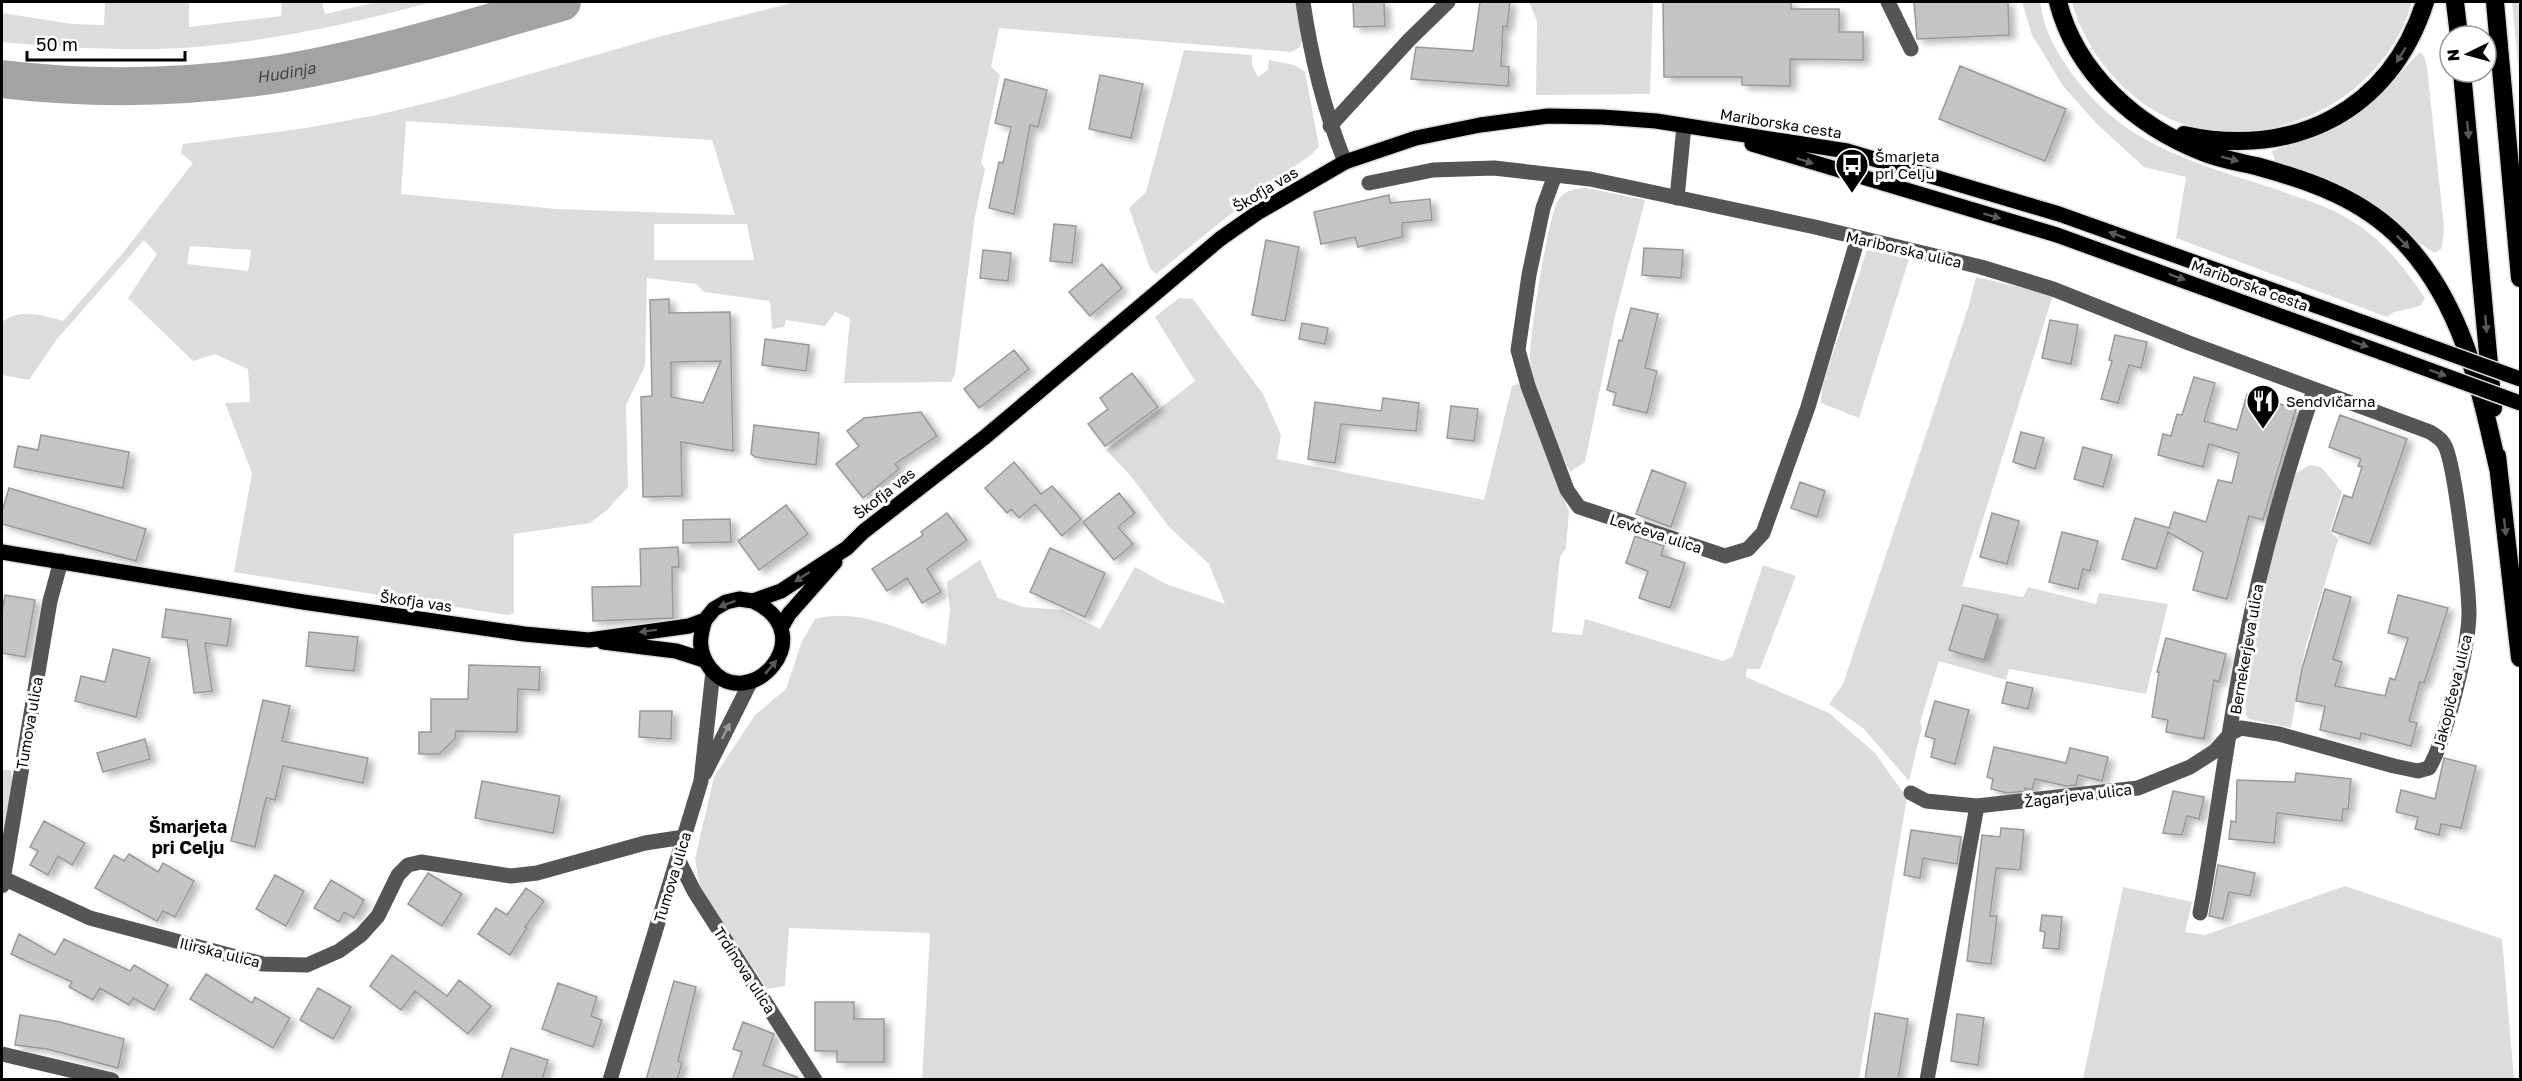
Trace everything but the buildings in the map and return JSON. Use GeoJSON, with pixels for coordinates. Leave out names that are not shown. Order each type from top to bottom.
{"type":"FeatureCollection","features":[{"type":"Feature","properties":{"kind":"highway"},"geometry":{"type":"LineString","coordinates":[[2058,2],[2065,29],[2083,58],[2109,92],[2156,129],[2204,153],[2328,189],[2371,212],[2403,241],[2432,276],[2458,325],[2484,407],[2499,468]]}},
{"type":"Feature","properties":{"kind":"highway"},"geometry":{"type":"LineString","coordinates":[[2156,129],[2209,141],[2247,143],[2297,134],[2331,120],[2369,94],[2394,68],[2415,31],[2424,2]]}},
{"type":"Feature","properties":{"kind":"highway"},"geometry":{"type":"LineString","coordinates":[[2455,2],[2457,24]]}},
{"type":"Feature","properties":{"kind":"highway"},"geometry":{"type":"LineString","coordinates":[[2495,2],[2520,278]]}},
{"type":"Feature","properties":{"kind":"highway"},"geometry":{"type":"LineString","coordinates":[[2463,84],[2499,468],[2520,658]]}},
{"type":"Feature","properties":{"kind":"main road","name":"Škofja vas"},"geometry":{"type":"LineString","coordinates":[[2,552],[303,602],[524,634],[589,640],[690,626],[705,620],[714,609],[726,602],[740,599],[753,601],[781,591],[847,548],[863,532],[1070,368],[1220,239],[1257,213],[1345,162],[1416,138],[1480,125],[1548,116],[1602,117],[1710,130]]}},
{"type":"Feature","properties":{"kind":"main road","name":"Mariborska cesta"},"geometry":{"type":"LineString","coordinates":[[1710,130],[1858,154],[2059,214],[2520,379]]}},
{"type":"Feature","properties":{"kind":"main road","name":"Mariborska cesta"},"geometry":{"type":"LineString","coordinates":[[1710,130],[1836,171],[2057,235],[2520,403]]}},
{"type":"Feature","properties":{"kind":"main road"},"geometry":{"type":"LineString","coordinates":[[781,628],[789,614],[847,548]]}},
{"type":"Feature","properties":{"kind":"main road"},"geometry":{"type":"LineString","coordinates":[[589,640],[676,651],[737,682],[751,681],[763,676],[777,661],[783,642],[781,628],[775,616],[765,607],[753,601]]}},
{"type":"Feature","properties":{"kind":"main road"},"geometry":{"type":"LineString","coordinates":[[705,620],[700,647],[709,666]]}},
{"type":"Feature","properties":{"kind":"street"},"geometry":{"type":"LineString","coordinates":[[1303,2],[1312,58],[1330,126],[1345,162]]}},
{"type":"Feature","properties":{"kind":"street"},"geometry":{"type":"LineString","coordinates":[[1330,126],[1409,39],[1449,2]]}},
{"type":"Feature","properties":{"kind":"street"},"geometry":{"type":"LineString","coordinates":[[1888,2],[1911,49]]}},
{"type":"Feature","properties":{"kind":"street"},"geometry":{"type":"LineString","coordinates":[[1677,198],[1684,126]]}},
{"type":"Feature","properties":{"kind":"street","name":"Mariborska ulica"},"geometry":{"type":"LineString","coordinates":[[1369,183],[1433,170],[1494,168],[1590,179],[1858,238],[1981,267],[2053,289],[2314,390],[2417,427]]}},
{"type":"Feature","properties":{"kind":"street","name":"Levčeva ulica"},"geometry":{"type":"LineString","coordinates":[[1555,176],[1543,208],[1528,275],[1518,351],[1528,386],[1557,457],[1567,490],[1579,507],[1725,556],[1748,549],[1763,532],[1808,407],[1858,238]]}},
{"type":"Feature","properties":{"kind":"street","name":"Bernekerjeva ulica"},"geometry":{"type":"LineString","coordinates":[[2200,913],[2244,646],[2270,530],[2314,390]]}},
{"type":"Feature","properties":{"kind":"street","name":"Jakopičeva ulica"},"geometry":{"type":"LineString","coordinates":[[2231,733],[2241,728],[2249,728],[2394,766],[2418,771],[2429,768],[2436,756],[2457,678],[2469,613],[2453,469],[2444,443],[2430,432],[2417,427]]}},
{"type":"Feature","properties":{"kind":"street","name":"Tumova ulica"},"geometry":{"type":"LineString","coordinates":[[2,882],[50,601],[61,561]]}},
{"type":"Feature","properties":{"kind":"street","name":"Tumova ulica"},"geometry":{"type":"LineString","coordinates":[[610,1080],[701,781],[709,666]]}},
{"type":"Feature","properties":{"kind":"street"},"geometry":{"type":"LineString","coordinates":[[701,781],[751,681]]}},
{"type":"Feature","properties":{"kind":"street","name":"Žagarjeva ulica"},"geometry":{"type":"LineString","coordinates":[[1911,793],[1926,801],[1977,806],[2138,788],[2190,766],[2216,751],[2231,733]]}},
{"type":"Feature","properties":{"kind":"street"},"geometry":{"type":"LineString","coordinates":[[1927,1080],[1977,806]]}},
{"type":"Feature","properties":{"kind":"street","name":"Ilirska ulica"},"geometry":{"type":"LineString","coordinates":[[2,882],[90,918],[263,964],[307,965],[339,951],[361,935],[378,916],[398,875],[408,865],[421,862],[511,876],[548,870],[645,843],[684,837]]}},
{"type":"Feature","properties":{"kind":"street","name":"Trdinova ulica"},"geometry":{"type":"LineString","coordinates":[[678,860],[694,891],[815,1080]]}},
{"type":"Feature","properties":{"kind":"street"},"geometry":{"type":"LineString","coordinates":[[2,1054],[112,1080]]}},
{"type":"Feature","properties":{"kind":"shaded area"},"geometry":{"type":"Polygon","coordinates":[[[105,2],[189,2],[189,27],[281,16],[282,2],[322,2],[325,14],[377,2],[432,2],[325,28],[217,45],[136,49],[82,48],[2,42],[2,13],[72,24],[104,25],[105,2]]]}},
{"type":"Feature","properties":{"kind":"shaded area"},"geometry":{"type":"Polygon","coordinates":[[[795,2],[1296,2],[1303,38],[1300,47],[1291,52],[999,28],[991,67],[1000,75],[981,163],[985,169],[975,216],[955,374],[951,382],[844,383],[850,318],[835,312],[825,326],[786,320],[784,327],[772,329],[770,301],[704,292],[696,284],[647,278],[645,366],[626,405],[628,487],[607,510],[590,523],[514,534],[514,613],[507,615],[234,572],[252,473],[225,403],[250,402],[248,369],[215,354],[193,361],[128,298],[157,254],[144,240],[57,339],[29,380],[2,375],[2,322],[24,314],[63,321],[123,253],[193,163],[181,153],[183,144],[306,128],[377,115],[443,99],[662,36],[795,2]],[[406,121],[401,194],[556,209],[735,215],[712,140],[406,121]],[[654,224],[654,260],[754,260],[747,224],[654,224]],[[190,246],[187,264],[248,271],[251,250],[190,246]]]}},
{"type":"Feature","properties":{"kind":"shaded area"},"geometry":{"type":"Polygon","coordinates":[[[1529,2],[1653,2],[1650,94],[1536,95],[1537,21],[1529,2]]]}},
{"type":"Feature","properties":{"kind":"shaded area"},"geometry":{"type":"Polygon","coordinates":[[[2022,2],[2040,2],[2048,33],[2063,61],[2097,103],[2119,122],[2170,152],[2313,202],[2350,219],[2378,240],[2403,268],[2425,298],[2420,306],[2394,312],[2387,317],[2176,238],[2186,177],[2144,167],[2097,124],[2063,86],[2032,35],[2022,2]]]}},
{"type":"Feature","properties":{"kind":"shaded area"},"geometry":{"type":"Polygon","coordinates":[[[2072,2],[2412,2],[2400,33],[2381,61],[2359,85],[2332,104],[2302,119],[2270,128],[2236,132],[2202,129],[2180,123],[2158,113],[2138,99],[2104,65],[2090,45],[2079,24],[2072,2]]]}},
{"type":"Feature","properties":{"kind":"shaded area"},"geometry":{"type":"Polygon","coordinates":[[[2512,2],[2520,2],[2520,86],[2512,2]]]}},
{"type":"Feature","properties":{"kind":"shaded area"},"geometry":{"type":"Polygon","coordinates":[[[1184,50],[1252,55],[1252,66],[1258,77],[1268,70],[1269,60],[1294,65],[1305,72],[1319,146],[1311,155],[1268,184],[1156,274],[1150,268],[1129,208],[1146,192],[1184,50]]]}},
{"type":"Feature","properties":{"kind":"shaded area"},"geometry":{"type":"Polygon","coordinates":[[[2420,52],[2424,56],[2427,67],[2444,227],[2442,248],[2435,253],[2419,243],[2385,212],[2365,199],[2328,180],[2275,161],[2272,151],[2324,131],[2361,112],[2379,97],[2420,52]]]}},
{"type":"Feature","properties":{"kind":"shaded area"},"geometry":{"type":"Polygon","coordinates":[[[1587,188],[1645,200],[1615,316],[1585,462],[1570,472],[1535,389],[1530,360],[1540,277],[1555,209],[1559,199],[1565,193],[1587,188]]]}},
{"type":"Feature","properties":{"kind":"shaded area"},"geometry":{"type":"Polygon","coordinates":[[[1867,250],[1909,259],[1859,418],[1821,403],[1822,386],[1867,250]]]}},
{"type":"Feature","properties":{"kind":"shaded area"},"geometry":{"type":"Polygon","coordinates":[[[1976,277],[2053,295],[1962,586],[2023,597],[2028,587],[2096,604],[2099,593],[2168,604],[2146,694],[2009,669],[2006,680],[1939,661],[1920,722],[1922,727],[1909,781],[1864,729],[1829,704],[1843,684],[1969,305],[1976,277]]]}},
{"type":"Feature","properties":{"kind":"shaded area"},"geometry":{"type":"Polygon","coordinates":[[[1179,298],[1193,299],[1263,394],[1281,435],[1277,459],[1484,500],[1512,386],[1522,383],[1569,512],[1566,548],[1560,557],[1552,632],[1582,635],[1585,619],[1723,661],[1732,657],[1763,565],[1796,576],[1760,669],[1747,669],[1746,677],[1829,713],[1875,753],[1907,798],[1859,1079],[922,1080],[930,933],[789,928],[785,986],[767,989],[700,888],[695,859],[714,777],[755,715],[786,689],[802,641],[815,619],[848,616],[865,619],[946,645],[950,609],[947,582],[980,560],[998,598],[1023,607],[1062,610],[1100,629],[1135,567],[1166,584],[1225,604],[1209,564],[1169,527],[1130,475],[1106,450],[1195,381],[1155,317],[1179,298]]]}},
{"type":"Feature","properties":{"kind":"shaded area"},"geometry":{"type":"Polygon","coordinates":[[[2310,465],[2321,467],[2342,492],[2330,531],[2338,540],[2305,649],[2291,728],[2249,719],[2246,715],[2245,691],[2275,534],[2288,489],[2296,473],[2310,465]]]}},
{"type":"Feature","properties":{"kind":"shaded area"},"geometry":{"type":"Polygon","coordinates":[[[2,770],[10,770],[12,775],[12,808],[8,836],[2,836],[2,770]]]}},
{"type":"Feature","properties":{"kind":"shaded area"},"geometry":{"type":"Polygon","coordinates":[[[2345,886],[2502,939],[2514,1079],[2083,1079],[2123,887],[2192,902],[2185,932],[2205,935],[2345,886]]]}},
{"type":"Feature","properties":{"kind":"waterway","name":"Hudinja"},"geometry":{"type":"LineString","coordinates":[[2,79],[72,85],[143,86],[249,78],[284,73],[389,50],[562,2]]}},
{"type":"Feature","properties":{"kind":"place","name":"Šmarjeta pri Celju"},"geometry":{"type":"Point","coordinates":[1852,194]}},
{"type":"Feature","properties":{"kind":"place","name":"Sendvičarna"},"geometry":{"type":"Point","coordinates":[2263,430]}},
{"type":"Feature","properties":{"kind":"district","name":"Šmarjeta pri Celju"},"geometry":{"type":"Point","coordinates":[188,836]}}]}
